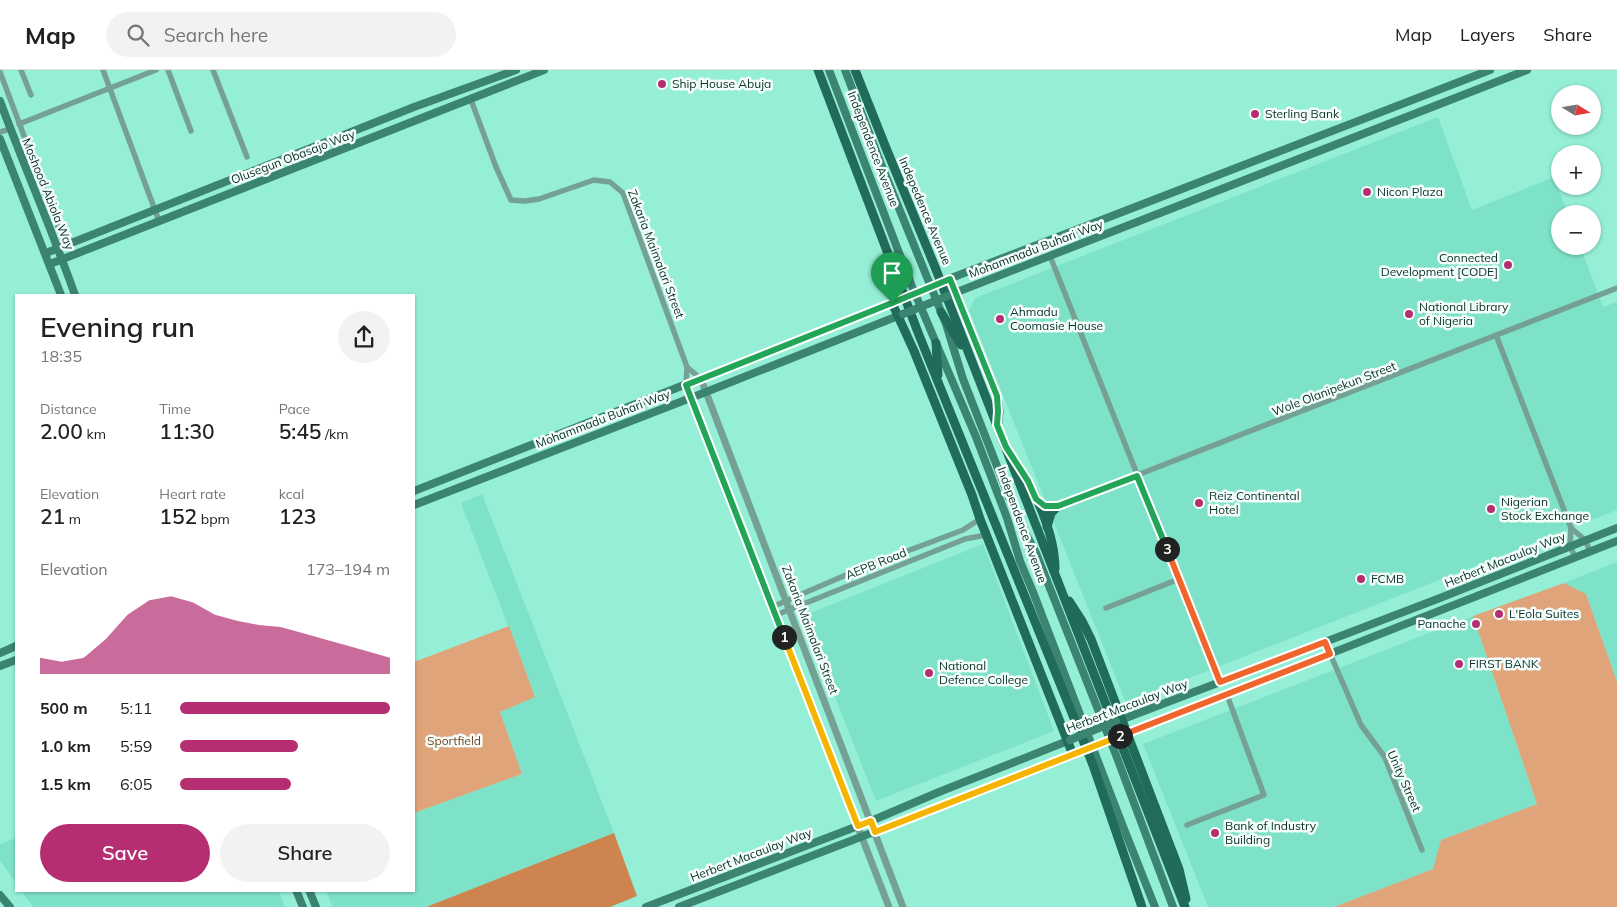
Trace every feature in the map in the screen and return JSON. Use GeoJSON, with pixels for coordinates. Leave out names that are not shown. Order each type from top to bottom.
{"type":"FeatureCollection","features":[{"type":"Feature","properties":{"kind":"main road","name":"Olusegun Obasajo Way"},"geometry":{"type":"LineString","coordinates":[[50,264],[544,70]]}},
{"type":"Feature","properties":{"kind":"main road","name":"Independence Avenue"},"geometry":{"type":"LineString","coordinates":[[818,70],[919,335],[1093,765],[1142,907]]}},
{"type":"Feature","properties":{"kind":"main road","name":"Independence Avenue"},"geometry":{"type":"LineString","coordinates":[[829,70],[908,275],[976,437],[1007,518],[1020,561],[1155,907]]}},
{"type":"Feature","properties":{"kind":"main road","name":"Independence Avenue"},"geometry":{"type":"LineString","coordinates":[[845,70],[941,312],[962,379],[1016,515],[1036,553],[1109,737],[1173,907]]}},
{"type":"Feature","properties":{"kind":"main road","name":"Independence Avenue"},"geometry":{"type":"LineString","coordinates":[[855,70],[886,148]]}},
{"type":"Feature","properties":{"kind":"main road","name":"Mohammadu Buhari Way"},"geometry":{"type":"LineString","coordinates":[[415,491],[948,280],[1490,70]]}},
{"type":"Feature","properties":{"kind":"main road","name":"Mohammadu Buhari Way"},"geometry":{"type":"LineString","coordinates":[[415,505],[1527,70]]}},
{"type":"Feature","properties":{"kind":"main road","name":"Olusegun Obasajo Way"},"geometry":{"type":"LineString","coordinates":[[46,253],[414,107],[514,71]]}},
{"type":"Feature","properties":{"kind":"main road"},"geometry":{"type":"LineString","coordinates":[[514,71],[514,82]]}},
{"type":"Feature","properties":{"kind":"main road","name":"Moshood Abiola Way"},"geometry":{"type":"LineString","coordinates":[[0,101],[62,247],[63,259],[75,294]]}},
{"type":"Feature","properties":{"kind":"main road"},"geometry":{"type":"LineString","coordinates":[[1398,105],[1402,118]]}},
{"type":"Feature","properties":{"kind":"main road","name":"Moshood Abiola Way"},"geometry":{"type":"LineString","coordinates":[[0,139],[61,294]]}},
{"type":"Feature","properties":{"kind":"main road","name":"Indepedence Avenue"},"geometry":{"type":"LineString","coordinates":[[886,148],[952,311]]}},
{"type":"Feature","properties":{"kind":"main road"},"geometry":{"type":"LineString","coordinates":[[1164,196],[1168,209]]}},
{"type":"Feature","properties":{"kind":"main road"},"geometry":{"type":"LineString","coordinates":[[948,280],[952,294],[997,396],[997,425]]}},
{"type":"Feature","properties":{"kind":"main road"},"geometry":{"type":"LineString","coordinates":[[896,301],[972,495],[986,536],[1074,754]]}},
{"type":"Feature","properties":{"kind":"main road","name":"Independence Avenue"},"geometry":{"type":"LineString","coordinates":[[952,311],[1186,907]]}},
{"type":"Feature","properties":{"kind":"main road"},"geometry":{"type":"LineString","coordinates":[[941,312],[975,368]]}},
{"type":"Feature","properties":{"kind":"main road"},"geometry":{"type":"LineString","coordinates":[[936,343],[939,384]]}},
{"type":"Feature","properties":{"kind":"main road"},"geometry":{"type":"LineString","coordinates":[[1006,447],[1028,481],[1036,499],[1055,556],[1056,577]]}},
{"type":"Feature","properties":{"kind":"main road"},"geometry":{"type":"LineString","coordinates":[[1036,499],[1045,506],[1058,506]]}},
{"type":"Feature","properties":{"kind":"main road"},"geometry":{"type":"LineString","coordinates":[[1047,528],[1049,516],[1058,506]]}},
{"type":"Feature","properties":{"kind":"main road","name":"Herbert Macaulay Way"},"geometry":{"type":"LineString","coordinates":[[646,907],[871,821],[938,792],[1119,720],[1617,528]]}},
{"type":"Feature","properties":{"kind":"main road","name":"Herbert Macaulay Way"},"geometry":{"type":"LineString","coordinates":[[679,907],[1124,735],[1617,541]]}},
{"type":"Feature","properties":{"kind":"main road"},"geometry":{"type":"LineString","coordinates":[[1060,589],[1087,630],[1124,735],[1179,869],[1186,907]]}},
{"type":"Feature","properties":{"kind":"main road"},"geometry":{"type":"LineString","coordinates":[[0,653],[15,646]]}},
{"type":"Feature","properties":{"kind":"main road"},"geometry":{"type":"LineString","coordinates":[[0,666],[15,660]]}},
{"type":"Feature","properties":{"kind":"main road"},"geometry":{"type":"LineString","coordinates":[[297,892],[303,907]]}},
{"type":"Feature","properties":{"kind":"main road"},"geometry":{"type":"LineString","coordinates":[[310,892],[316,907]]}},
{"type":"Feature","properties":{"kind":"main road"},"geometry":{"type":"LineString","coordinates":[[0,895],[10,907]]}},
{"type":"Feature","properties":{"kind":"street"},"geometry":{"type":"LineString","coordinates":[[21,70],[31,95]]}},
{"type":"Feature","properties":{"kind":"street"},"geometry":{"type":"LineString","coordinates":[[103,70],[159,222]]}},
{"type":"Feature","properties":{"kind":"street"},"geometry":{"type":"LineString","coordinates":[[19,124],[156,70]]}},
{"type":"Feature","properties":{"kind":"street"},"geometry":{"type":"LineString","coordinates":[[168,70],[191,131]]}},
{"type":"Feature","properties":{"kind":"street"},"geometry":{"type":"LineString","coordinates":[[213,70],[246,157]]}},
{"type":"Feature","properties":{"kind":"street"},"geometry":{"type":"LineString","coordinates":[[0,72],[62,247]]}},
{"type":"Feature","properties":{"kind":"street","name":"Zakaria Maimalari Street"},"geometry":{"type":"LineString","coordinates":[[471,100],[496,167],[511,200],[539,199],[594,180],[610,182],[623,193],[687,367],[686,385],[889,907]]}},
{"type":"Feature","properties":{"kind":"street"},"geometry":{"type":"LineString","coordinates":[[0,132],[10,128]]}},
{"type":"Feature","properties":{"kind":"street"},"geometry":{"type":"LineString","coordinates":[[1050,256],[1220,682]]}},
{"type":"Feature","properties":{"kind":"street","name":"Wole Olanipekun Street"},"geometry":{"type":"LineString","coordinates":[[1058,506],[1617,288]]}},
{"type":"Feature","properties":{"kind":"street"},"geometry":{"type":"LineString","coordinates":[[1496,335],[1571,528],[1570,546],[1575,557]]}},
{"type":"Feature","properties":{"kind":"street","name":"Zakaria Maimalari Street"},"geometry":{"type":"LineString","coordinates":[[687,367],[701,379],[903,907]]}},
{"type":"Feature","properties":{"kind":"street","name":"AEPB Road"},"geometry":{"type":"LineString","coordinates":[[772,607],[870,565],[963,530],[980,519]]}},
{"type":"Feature","properties":{"kind":"street"},"geometry":{"type":"LineString","coordinates":[[1571,528],[1585,540],[1590,551]]}},
{"type":"Feature","properties":{"kind":"street","name":"AEPB Road"},"geometry":{"type":"LineString","coordinates":[[776,615],[965,539],[986,536]]}},
{"type":"Feature","properties":{"kind":"street"},"geometry":{"type":"LineString","coordinates":[[1106,608],[1179,579]]}},
{"type":"Feature","properties":{"kind":"street","name":"Unity Street"},"geometry":{"type":"LineString","coordinates":[[1325,642],[1361,725],[1388,763],[1422,850]]}},
{"type":"Feature","properties":{"kind":"street"},"geometry":{"type":"LineString","coordinates":[[1187,825],[1264,795],[1227,694]]}},
{"type":"Feature","properties":{"kind":"shaded area"},"geometry":{"type":"Polygon","coordinates":[[[1438,117],[1472,210],[1551,178],[1551,195],[1561,195],[1565,205],[1551,205],[1551,255],[1583,255],[1603,307],[1617,302],[1617,510],[1126,703],[969,310],[975,298],[1438,117]]]}},
{"type":"Feature","properties":{"kind":"shaded area"},"geometry":{"type":"Polygon","coordinates":[[[482,494],[614,833],[426,907],[332,907],[327,892],[415,892],[415,813],[522,774],[500,712],[535,696],[461,503],[482,494]]]}},
{"type":"Feature","properties":{"kind":"shaded area","name":"National Defence College"},"geometry":{"type":"Polygon","coordinates":[[[983,544],[1054,731],[876,801],[803,616],[983,544]]]}},
{"type":"Feature","properties":{"kind":"shaded area"},"geometry":{"type":"Polygon","coordinates":[[[1617,562],[1617,682],[1586,594],[1564,583],[1617,562]]]}},
{"type":"Feature","properties":{"kind":"shaded area"},"geometry":{"type":"Polygon","coordinates":[[[1473,616],[1537,804],[1441,840],[1433,869],[1334,907],[1208,907],[1143,744],[1473,616]]]}},
{"type":"Feature","properties":{"kind":"shaded area"},"geometry":{"type":"Polygon","coordinates":[[[614,833],[637,896],[610,907],[426,907],[614,833]]]}},
{"type":"Feature","properties":{"kind":"shaded area"},"geometry":{"type":"Polygon","coordinates":[[[15,838],[15,882],[0,860],[0,844],[15,838]]]}},
{"type":"Feature","properties":{"kind":"shaded area"},"geometry":{"type":"Polygon","coordinates":[[[22,892],[279,892],[285,907],[33,907],[22,892]]]}},
{"type":"Feature","properties":{"kind":"green space"},"geometry":{"type":"Polygon","coordinates":[[[1564,583],[1586,594],[1617,682],[1617,907],[1334,907],[1433,869],[1441,840],[1537,804],[1473,616],[1564,583]]]}},
{"type":"Feature","properties":{"kind":"green space","name":"Sportfield"},"geometry":{"type":"Polygon","coordinates":[[[509,626],[535,697],[500,712],[522,774],[415,813],[415,662],[509,626]]]}},
{"type":"Feature","properties":{"kind":"place","name":"Ship House Abuja"},"geometry":{"type":"Point","coordinates":[662,84]}},
{"type":"Feature","properties":{"kind":"place","name":"Sterling Bank"},"geometry":{"type":"Point","coordinates":[1255,114]}},
{"type":"Feature","properties":{"kind":"place","name":"Nicon Plaza"},"geometry":{"type":"Point","coordinates":[1367,192]}},
{"type":"Feature","properties":{"kind":"place","name":"Connected Development [CODE]"},"geometry":{"type":"Point","coordinates":[1508,265]}},
{"type":"Feature","properties":{"kind":"place","name":"National Library of Nigeria"},"geometry":{"type":"Point","coordinates":[1409,314]}},
{"type":"Feature","properties":{"kind":"place","name":"Ahmadu Coomasie House"},"geometry":{"type":"Point","coordinates":[1000,319]}},
{"type":"Feature","properties":{"kind":"place","name":"Reiz Continental Hotel"},"geometry":{"type":"Point","coordinates":[1199,503]}},
{"type":"Feature","properties":{"kind":"place","name":"Nigerian Stock Exchange"},"geometry":{"type":"Point","coordinates":[1491,509]}},
{"type":"Feature","properties":{"kind":"place","name":"FCMB"},"geometry":{"type":"Point","coordinates":[1361,579]}},
{"type":"Feature","properties":{"kind":"place","name":"L'Eola Suites"},"geometry":{"type":"Point","coordinates":[1499,614]}},
{"type":"Feature","properties":{"kind":"place","name":"Panache"},"geometry":{"type":"Point","coordinates":[1476,624]}},
{"type":"Feature","properties":{"kind":"place","name":"FIRST BANK"},"geometry":{"type":"Point","coordinates":[1459,664]}},
{"type":"Feature","properties":{"kind":"place","name":"National Defence College"},"geometry":{"type":"Point","coordinates":[929,673]}},
{"type":"Feature","properties":{"kind":"place","name":"Bank of Industry Building"},"geometry":{"type":"Point","coordinates":[1215,833]}},
{"type":"Feature","properties":{"kind":"route"},"geometry":{"type":"LineString","coordinates":[[950,279],[997,396],[997,425],[1006,447],[1022,470],[1036,499],[1041,504],[1058,506],[1137,476],[1220,682],[1325,642],[1330,654],[875,832],[871,821],[858,826],[686,385],[892,303],[950,279]]}}]}
